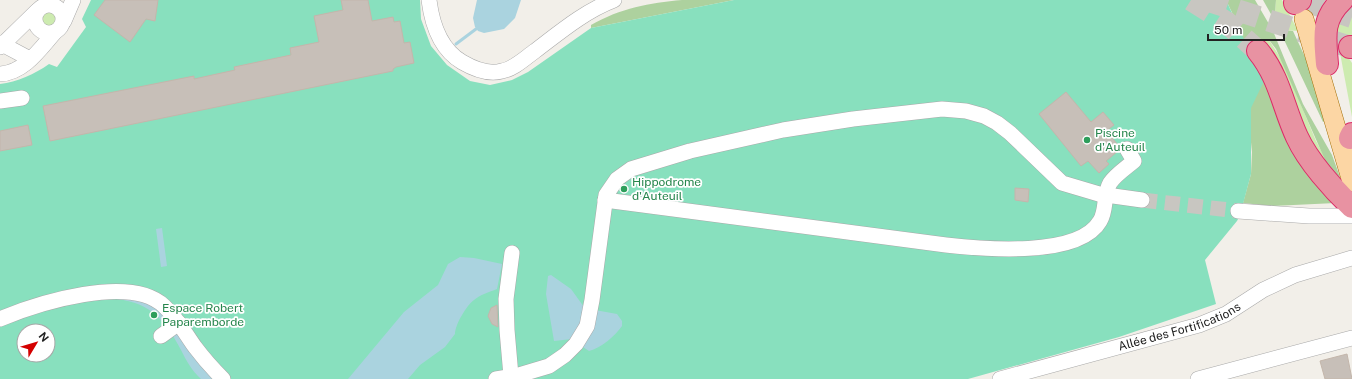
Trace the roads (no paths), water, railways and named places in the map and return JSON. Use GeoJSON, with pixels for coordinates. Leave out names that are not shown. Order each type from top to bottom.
{"type":"FeatureCollection","features":[{"type":"Feature","properties":{"kind":"highway"},"geometry":{"type":"LineString","coordinates":[[1327,64],[1325,27],[1334,8],[1342,0]]}},
{"type":"Feature","properties":{"kind":"highway"},"geometry":{"type":"LineString","coordinates":[[1258,51],[1276,79],[1294,129],[1304,149],[1352,207]]}},
{"type":"Feature","properties":{"kind":"main road"},"geometry":{"type":"LineString","coordinates":[[1298,5],[1327,64],[1351,139]]}},
{"type":"Feature","properties":{"kind":"main road"},"geometry":{"type":"LineString","coordinates":[[1298,5],[1352,182]]}},
{"type":"Feature","properties":{"kind":"street"},"geometry":{"type":"LineString","coordinates":[[0,74],[13,72],[30,59],[60,27],[73,0]]}},
{"type":"Feature","properties":{"kind":"street"},"geometry":{"type":"LineString","coordinates":[[429,0],[431,16],[437,33],[451,54],[467,65],[480,71],[494,73],[512,67],[603,4],[614,0]]}},
{"type":"Feature","properties":{"kind":"street"},"geometry":{"type":"LineString","coordinates":[[30,59],[1,44],[44,5],[50,4],[59,8],[62,12],[60,27]]}},
{"type":"Feature","properties":{"kind":"street"},"geometry":{"type":"LineString","coordinates":[[44,5],[35,20],[38,28],[46,33],[60,27]]}},
{"type":"Feature","properties":{"kind":"street"},"geometry":{"type":"LineString","coordinates":[[0,101],[22,98]]}},
{"type":"Feature","properties":{"kind":"street"},"geometry":{"type":"LineString","coordinates":[[496,379],[549,366],[565,355],[576,344],[587,325],[592,300],[606,195],[615,182],[631,169],[690,151],[783,130],[853,119],[942,109],[966,111],[984,116],[997,122],[1062,183],[1099,194],[1142,200]]}},
{"type":"Feature","properties":{"kind":"street"},"geometry":{"type":"LineString","coordinates":[[605,200],[946,246],[986,250],[1018,250],[1068,242],[1092,231],[1100,222],[1110,183],[1134,161],[1127,150]]}},
{"type":"Feature","properties":{"kind":"street"},"geometry":{"type":"LineString","coordinates":[[1238,211],[1309,216],[1352,216]]}},
{"type":"Feature","properties":{"kind":"street"},"geometry":{"type":"LineString","coordinates":[[512,253],[506,299],[507,330],[512,376]]}},
{"type":"Feature","properties":{"kind":"street","name":"Allée des Fortifications"},"geometry":{"type":"LineString","coordinates":[[1000,379],[1199,325],[1226,314],[1263,290],[1295,276],[1352,258]]}},
{"type":"Feature","properties":{"kind":"street"},"geometry":{"type":"LineString","coordinates":[[0,319],[42,305],[85,294],[114,291],[146,294],[163,305],[179,322],[194,347],[223,379]]}},
{"type":"Feature","properties":{"kind":"street"},"geometry":{"type":"LineString","coordinates":[[161,336],[179,322]]}},
{"type":"Feature","properties":{"kind":"street"},"geometry":{"type":"LineString","coordinates":[[1198,379],[1352,338]]}},
{"type":"Feature","properties":{"kind":"water"},"geometry":{"type":"Polygon","coordinates":[[[477,0],[521,0],[515,18],[504,29],[484,33],[478,31],[475,27],[473,18],[477,0]]]}},
{"type":"Feature","properties":{"kind":"water"},"geometry":{"type":"Polygon","coordinates":[[[162,228],[167,266],[161,267],[156,229],[162,228]]]}},
{"type":"Feature","properties":{"kind":"water"},"geometry":{"type":"Polygon","coordinates":[[[460,257],[474,258],[502,264],[497,289],[479,297],[471,303],[464,311],[455,330],[455,334],[445,347],[420,365],[408,379],[348,379],[404,312],[438,285],[448,264],[460,257]]]}},
{"type":"Feature","properties":{"kind":"water"},"geometry":{"type":"Polygon","coordinates":[[[551,275],[571,289],[584,307],[579,327],[572,339],[554,341],[546,294],[548,276],[551,275]]]}},
{"type":"Feature","properties":{"kind":"water"},"geometry":{"type":"Polygon","coordinates":[[[117,299],[142,301],[154,307],[164,315],[173,325],[197,360],[215,379],[201,379],[198,376],[169,330],[156,315],[139,305],[129,301],[117,299]]]}},
{"type":"Feature","properties":{"kind":"water"},"geometry":{"type":"Polygon","coordinates":[[[595,310],[617,314],[622,321],[622,326],[616,334],[607,341],[589,351],[583,347],[589,336],[595,310]]]}},
{"type":"Feature","properties":{"kind":"waterway"},"geometry":{"type":"LineString","coordinates":[[456,44],[476,29]]}},
{"type":"Feature","properties":{"kind":"tunnel"},"geometry":{"type":"LineString","coordinates":[[1191,0],[1226,22],[1258,51]]}},
{"type":"Feature","properties":{"kind":"tunnel"},"geometry":{"type":"LineString","coordinates":[[1206,0],[1350,47]]}},
{"type":"Feature","properties":{"kind":"tunnel"},"geometry":{"type":"LineString","coordinates":[[1302,0],[1352,17]]}},
{"type":"Feature","properties":{"kind":"tunnel"},"geometry":{"type":"LineString","coordinates":[[1142,200],[1238,211]]}},
{"type":"Feature","properties":{"kind":"place","name":"Piscine d'Auteuil"},"geometry":{"type":"Point","coordinates":[1087,140]}},
{"type":"Feature","properties":{"kind":"place","name":"Hippodrome d'Auteuil"},"geometry":{"type":"Point","coordinates":[624,189]}},
{"type":"Feature","properties":{"kind":"place","name":"Espace Robert Paparemborde"},"geometry":{"type":"Point","coordinates":[154,315]}}]}
